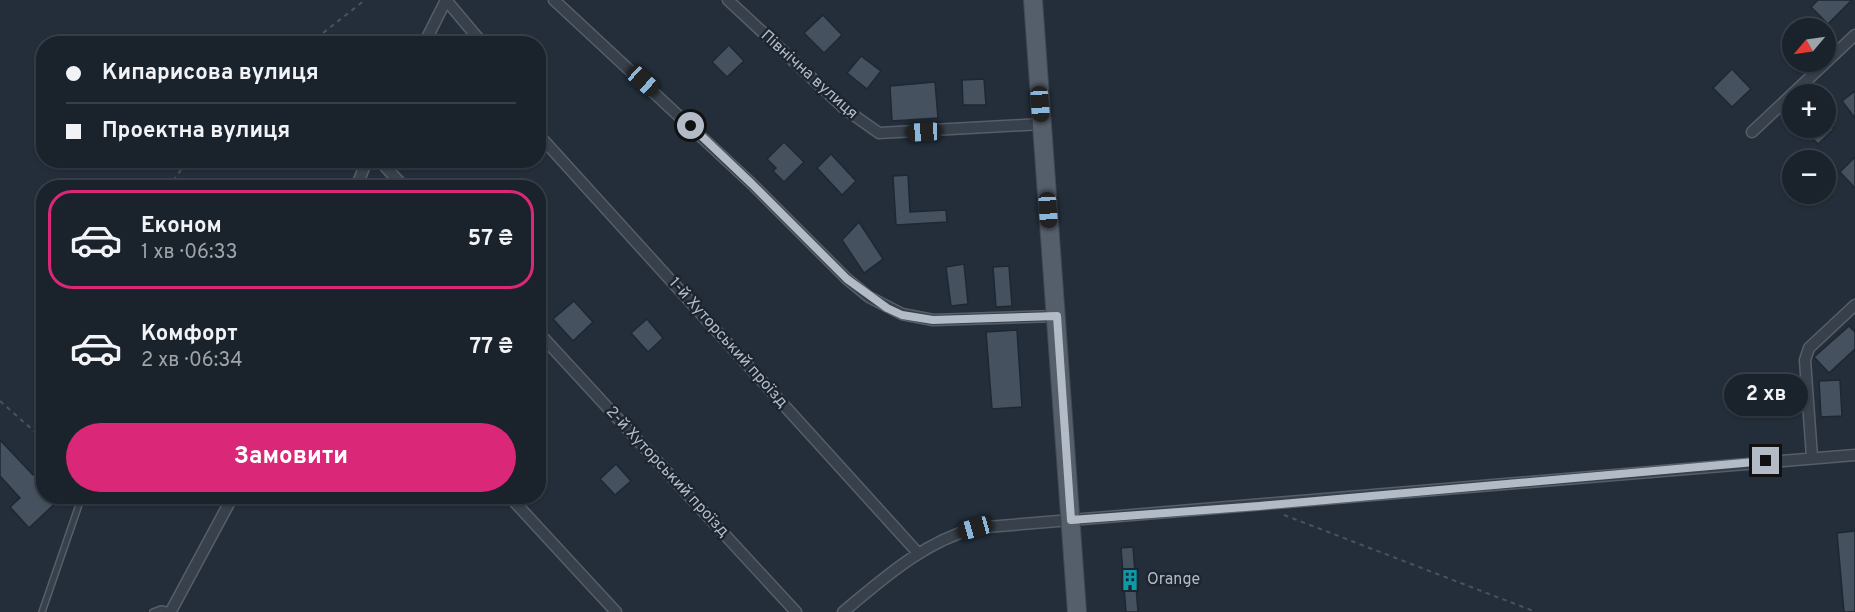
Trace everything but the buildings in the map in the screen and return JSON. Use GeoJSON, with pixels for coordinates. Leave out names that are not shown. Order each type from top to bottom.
{"type":"FeatureCollection","features":[{"type":"Feature","properties":{"kind":"main road"},"geometry":{"type":"LineString","coordinates":[[1033,0],[1077,612]]}},
{"type":"Feature","properties":{"kind":"street"},"geometry":{"type":"LineString","coordinates":[[428,36],[446,0],[476,36]]}},
{"type":"Feature","properties":{"kind":"street"},"geometry":{"type":"LineString","coordinates":[[554,0],[752,184],[847,279],[869,297],[902,315],[933,320],[1057,316]]}},
{"type":"Feature","properties":{"kind":"street","name":"Північна вулиця"},"geometry":{"type":"LineString","coordinates":[[728,0],[845,109],[879,133],[1042,124]]}},
{"type":"Feature","properties":{"kind":"street"},"geometry":{"type":"LineString","coordinates":[[1752,132],[1855,35]]}},
{"type":"Feature","properties":{"kind":"street","name":"1-й Хуторський проїзд"},"geometry":{"type":"LineString","coordinates":[[546,143],[918,553]]}},
{"type":"Feature","properties":{"kind":"street"},"geometry":{"type":"LineString","coordinates":[[386,168],[398,180]]}},
{"type":"Feature","properties":{"kind":"street"},"geometry":{"type":"LineString","coordinates":[[1812,457],[1805,360],[1809,348],[1855,305]]}},
{"type":"Feature","properties":{"kind":"street","name":"2-й Хуторський проїзд"},"geometry":{"type":"LineString","coordinates":[[546,341],[796,612]]}},
{"type":"Feature","properties":{"kind":"street"},"geometry":{"type":"LineString","coordinates":[[843,612],[918,553],[945,538],[975,528],[1855,455]]}},
{"type":"Feature","properties":{"kind":"street"},"geometry":{"type":"LineString","coordinates":[[172,612],[229,504]]}},
{"type":"Feature","properties":{"kind":"street"},"geometry":{"type":"LineString","coordinates":[[515,504],[616,612]]}},
{"type":"Feature","properties":{"kind":"lane"},"geometry":{"type":"LineString","coordinates":[[42,612],[79,504]]}},
{"type":"Feature","properties":{"kind":"lane"},"geometry":{"type":"LineString","coordinates":[[153,612],[160,609],[172,612]]}},
{"type":"Feature","properties":{"kind":"path"},"geometry":{"type":"LineString","coordinates":[[319,36],[364,0]]}},
{"type":"Feature","properties":{"kind":"path"},"geometry":{"type":"LineString","coordinates":[[0,401],[36,433]]}},
{"type":"Feature","properties":{"kind":"path"},"geometry":{"type":"LineString","coordinates":[[1259,506],[1536,612]]}},
{"type":"Feature","properties":{"kind":"place","name":"Orange"},"geometry":{"type":"Point","coordinates":[1130,580]}},
{"type":"Feature","properties":{"kind":"route"},"geometry":{"type":"LineString","coordinates":[[691,126],[847,279],[887,308],[902,315],[933,320],[1057,316],[1071,520],[1259,506],[1766,461]]}}]}
